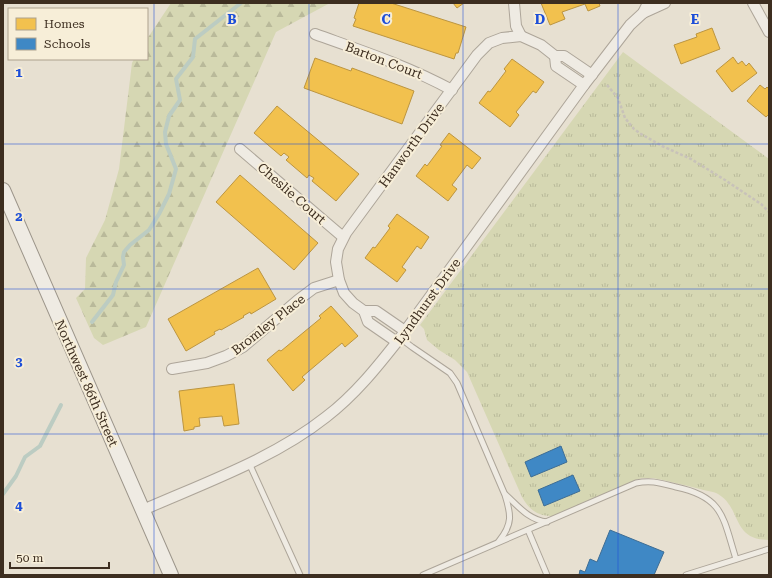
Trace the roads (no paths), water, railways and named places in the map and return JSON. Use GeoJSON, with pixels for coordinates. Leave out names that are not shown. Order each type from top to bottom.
{"type":"FeatureCollection","features":[{"type":"Feature","properties":{"kind":"main road","name":"Northwest 86th Street"},"geometry":{"type":"LineString","coordinates":[[3,190],[171,575]]}},
{"type":"Feature","properties":{"kind":"street"},"geometry":{"type":"LineString","coordinates":[[514,3],[516,26],[521,36],[541,45],[555,56],[564,56],[592,75]]}},
{"type":"Feature","properties":{"kind":"street","name":"Lyndhurst Drive"},"geometry":{"type":"LineString","coordinates":[[644,13],[648,3]]}},
{"type":"Feature","properties":{"kind":"street","name":"Lyndhurst Drive"},"geometry":{"type":"LineString","coordinates":[[143,510],[249,463],[301,435],[327,417],[352,394],[401,337],[584,85],[630,25],[644,13],[665,3]]}},
{"type":"Feature","properties":{"kind":"street"},"geometry":{"type":"LineString","coordinates":[[752,3],[769,32]]}},
{"type":"Feature","properties":{"kind":"street","name":"Barton Court"},"geometry":{"type":"LineString","coordinates":[[315,34],[427,76],[452,90]]}},
{"type":"Feature","properties":{"kind":"street","name":"Hanworth Drive"},"geometry":{"type":"LineString","coordinates":[[401,337],[376,311],[364,311],[353,303],[344,293],[339,280],[336,262],[338,249],[343,237],[477,55],[490,43],[502,38],[521,36]]}},
{"type":"Feature","properties":{"kind":"street"},"geometry":{"type":"LineString","coordinates":[[555,56],[556,66],[584,85]]}},
{"type":"Feature","properties":{"kind":"street","name":"Cheslie Court"},"geometry":{"type":"LineString","coordinates":[[240,149],[343,237]]}},
{"type":"Feature","properties":{"kind":"street","name":"Bromley Place"},"geometry":{"type":"LineString","coordinates":[[172,368],[207,363],[226,356],[243,347],[314,288],[339,280]]}},
{"type":"Feature","properties":{"kind":"lane"},"geometry":{"type":"LineString","coordinates":[[401,337],[412,347],[450,373],[458,383],[511,511],[510,520],[506,531],[498,542]]}},
{"type":"Feature","properties":{"kind":"lane"},"geometry":{"type":"LineString","coordinates":[[249,463],[300,575]]}},
{"type":"Feature","properties":{"kind":"lane"},"geometry":{"type":"LineString","coordinates":[[423,575],[636,483],[649,481],[689,490],[707,498],[716,507],[723,519],[736,559]]}},
{"type":"Feature","properties":{"kind":"lane"},"geometry":{"type":"LineString","coordinates":[[505,494],[531,518],[538,521],[547,522]]}},
{"type":"Feature","properties":{"kind":"lane"},"geometry":{"type":"LineString","coordinates":[[528,530],[547,575]]}},
{"type":"Feature","properties":{"kind":"lane"},"geometry":{"type":"LineString","coordinates":[[686,575],[769,549]]}},
{"type":"Feature","properties":{"kind":"waterway"},"geometry":{"type":"LineString","coordinates":[[92,322],[113,295],[116,282],[124,265],[124,252],[130,245],[149,230],[169,194],[176,169],[166,144],[165,132],[169,116],[180,100],[176,79],[193,57],[195,39],[241,3]]}},
{"type":"Feature","properties":{"kind":"waterway"},"geometry":{"type":"LineString","coordinates":[[3,494],[16,476],[25,457],[40,446],[61,405]]}}]}
